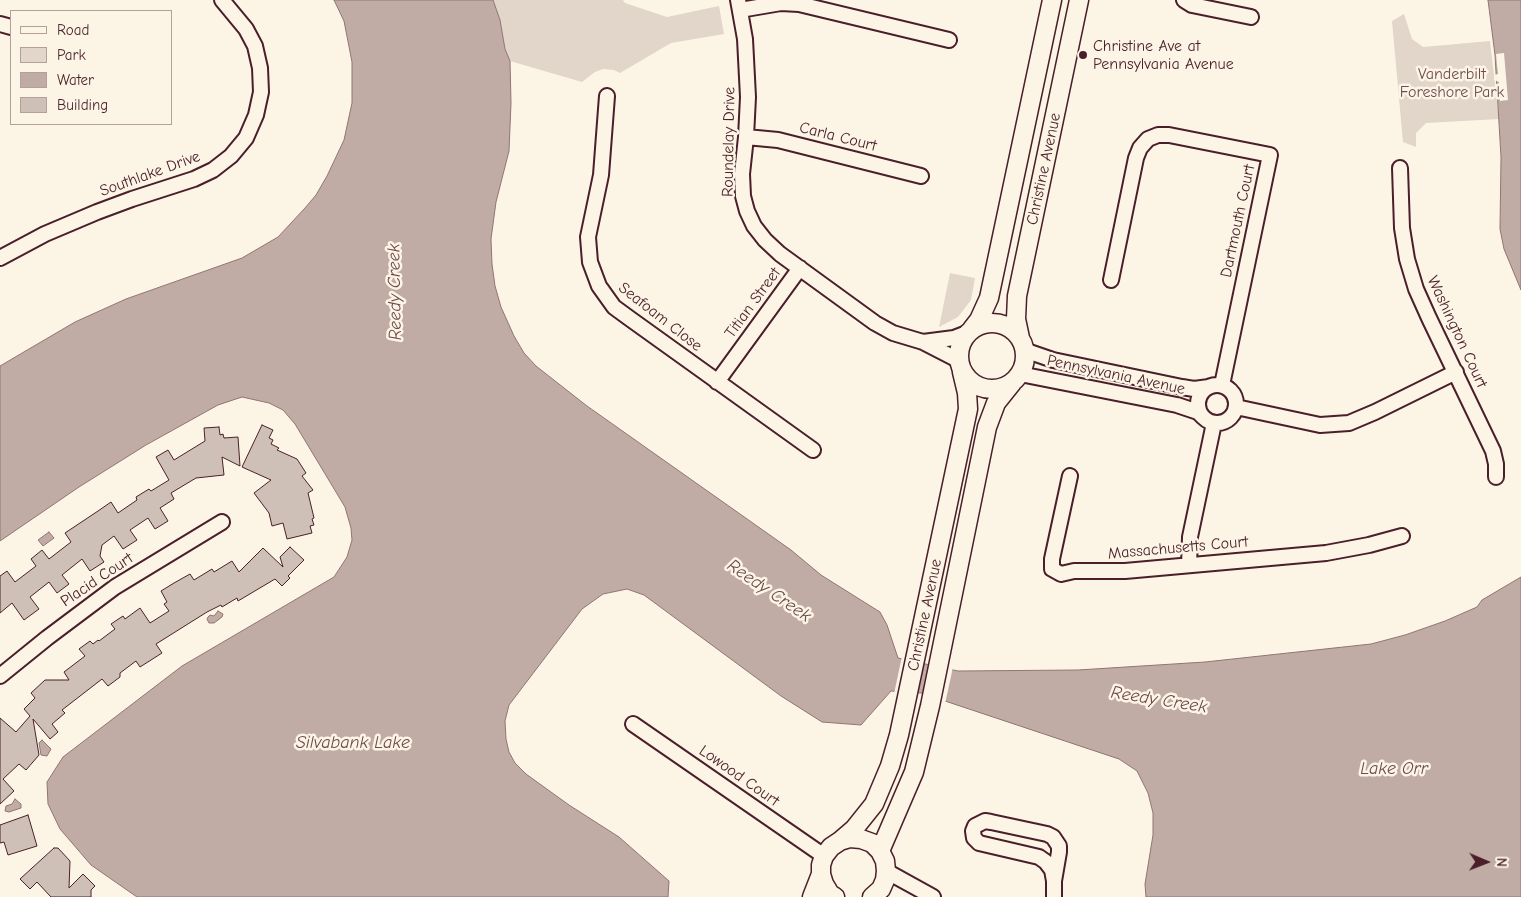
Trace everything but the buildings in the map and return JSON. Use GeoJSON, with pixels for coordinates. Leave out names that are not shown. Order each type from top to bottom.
{"type":"FeatureCollection","features":[{"type":"Feature","properties":{"kind":"main road","name":"Christine Avenue"},"geometry":{"type":"LineString","coordinates":[[969,331],[979,320],[993,282],[1052,0]]}},
{"type":"Feature","properties":{"kind":"main road","name":"Christine Avenue"},"geometry":{"type":"LineString","coordinates":[[1022,344],[1016,319],[1017,296],[1079,0]]}},
{"type":"Feature","properties":{"kind":"main road"},"geometry":{"type":"LineString","coordinates":[[993,322],[1003,324],[1013,330],[1022,344],[1024,366],[1016,378],[1001,388],[990,390],[979,387],[969,381],[960,366],[958,351],[969,331],[982,324],[993,322]]}},
{"type":"Feature","properties":{"kind":"main road","name":"Christine Avenue"},"geometry":{"type":"LineString","coordinates":[[824,856],[831,847],[854,830],[874,804],[890,766],[907,702],[968,408],[967,393],[960,366]]}},
{"type":"Feature","properties":{"kind":"main road","name":"Christine Avenue"},"geometry":{"type":"LineString","coordinates":[[880,851],[914,772],[930,706],[987,427],[996,403],[1016,378]]}},
{"type":"Feature","properties":{"kind":"main road"},"geometry":{"type":"LineString","coordinates":[[840,841],[850,838],[861,839],[872,843],[880,851],[885,861],[886,871],[881,888],[875,896]]}},
{"type":"Feature","properties":{"kind":"main road"},"geometry":{"type":"LineString","coordinates":[[824,856],[821,864],[821,874],[830,894],[835,897]]}},
{"type":"Feature","properties":{"kind":"main road"},"geometry":{"type":"LineString","coordinates":[[812,897],[821,874]]}},
{"type":"Feature","properties":{"kind":"street","name":"Southlake Drive"},"geometry":{"type":"LineString","coordinates":[[0,258],[45,234],[97,212],[194,179],[213,170],[230,156],[246,138],[256,115],[261,92],[260,68],[255,46],[246,29],[222,0]]}},
{"type":"Feature","properties":{"kind":"street"},"geometry":{"type":"LineString","coordinates":[[1184,0],[1192,5],[1251,18]]}},
{"type":"Feature","properties":{"kind":"street"},"geometry":{"type":"LineString","coordinates":[[739,5],[798,4],[949,40]]}},
{"type":"Feature","properties":{"kind":"street","name":"Roundelay Drive"},"geometry":{"type":"LineString","coordinates":[[739,5],[744,39],[747,88],[746,137],[742,174],[743,196],[754,226],[780,254],[875,323],[893,333],[923,342],[960,366]]}},
{"type":"Feature","properties":{"kind":"street","name":"Seafoam Close"},"geometry":{"type":"LineString","coordinates":[[607,96],[601,175],[588,238],[590,262],[599,286],[614,306],[812,450]]}},
{"type":"Feature","properties":{"kind":"street","name":"Dartmouth Court"},"geometry":{"type":"LineString","coordinates":[[1111,280],[1136,158],[1140,148],[1148,139],[1158,135],[1169,136],[1270,155],[1215,386]]}},
{"type":"Feature","properties":{"kind":"street","name":"Carla Court"},"geometry":{"type":"LineString","coordinates":[[746,137],[778,140],[921,176]]}},
{"type":"Feature","properties":{"kind":"street","name":"Washington Court"},"geometry":{"type":"LineString","coordinates":[[1400,168],[1402,228],[1407,259],[1416,289],[1493,451],[1496,477]]}},
{"type":"Feature","properties":{"kind":"street","name":"Titian Street"},"geometry":{"type":"LineString","coordinates":[[717,382],[800,268]]}},
{"type":"Feature","properties":{"kind":"street","name":"Roundelay Drive"},"geometry":{"type":"LineString","coordinates":[[923,342],[954,338],[969,331]]}},
{"type":"Feature","properties":{"kind":"street","name":"Pennsylvania Avenue"},"geometry":{"type":"LineString","coordinates":[[1022,344],[1053,360],[1194,389],[1215,386]]}},
{"type":"Feature","properties":{"kind":"street"},"geometry":{"type":"LineString","coordinates":[[1236,407],[1320,425],[1349,423],[1376,412],[1456,372]]}},
{"type":"Feature","properties":{"kind":"street","name":"Pennsylvania Avenue"},"geometry":{"type":"LineString","coordinates":[[1016,378],[1178,405],[1198,412],[1208,420]]}},
{"type":"Feature","properties":{"kind":"street"},"geometry":{"type":"LineString","coordinates":[[1215,386],[1232,391],[1236,402],[1234,413],[1226,421],[1208,420],[1200,412],[1200,395],[1215,386]]}},
{"type":"Feature","properties":{"kind":"street"},"geometry":{"type":"LineString","coordinates":[[1189,565],[1190,537],[1208,420]]}},
{"type":"Feature","properties":{"kind":"street","name":"Massachusetts Court"},"geometry":{"type":"LineString","coordinates":[[1070,476],[1052,569],[1061,574],[1074,571],[1112,572],[1326,552],[1368,545],[1402,536]]}},
{"type":"Feature","properties":{"kind":"street","name":"Placid Court"},"geometry":{"type":"LineString","coordinates":[[0,676],[83,609],[114,587],[222,522]]}},
{"type":"Feature","properties":{"kind":"street","name":"Lowood Court"},"geometry":{"type":"LineString","coordinates":[[633,724],[824,856]]}},
{"type":"Feature","properties":{"kind":"street"},"geometry":{"type":"LineString","coordinates":[[1054,878],[1052,870],[1039,857],[979,843],[974,838],[973,831],[975,826],[980,823],[991,822],[1047,834],[1053,837],[1059,846],[1054,878],[1054,897]]}},
{"type":"Feature","properties":{"kind":"street"},"geometry":{"type":"LineString","coordinates":[[886,871],[933,897]]}},
{"type":"Feature","properties":{"kind":"green space"},"geometry":{"type":"Polygon","coordinates":[[[493,0],[623,0],[625,3],[667,17],[719,6],[724,34],[671,43],[620,73],[614,70],[603,69],[595,72],[582,82],[510,61],[505,49],[500,20],[493,0]]]}},
{"type":"Feature","properties":{"kind":"green space","name":"Vanderbilt Foreshore Park"},"geometry":{"type":"Polygon","coordinates":[[[1404,14],[1412,39],[1423,47],[1490,41],[1499,119],[1426,123],[1416,133],[1416,147],[1403,142],[1392,21],[1404,14]]]}},
{"type":"Feature","properties":{"kind":"green space"},"geometry":{"type":"Polygon","coordinates":[[[950,273],[975,278],[971,300],[958,317],[939,327],[950,273]]]}},
{"type":"Feature","properties":{"kind":"water","name":"Silvabank Lake"},"geometry":{"type":"Polygon","coordinates":[[[334,0],[493,0],[500,20],[505,49],[510,61],[511,103],[509,151],[496,202],[491,239],[492,264],[495,286],[501,307],[524,353],[536,366],[587,406],[791,550],[821,575],[880,612],[887,625],[898,658],[958,671],[1078,670],[1205,662],[1371,644],[1405,635],[1477,607],[1482,600],[1521,577],[1521,897],[1146,897],[1145,884],[1153,835],[1153,813],[1148,793],[1137,771],[1119,759],[921,693],[891,691],[861,725],[822,722],[781,696],[644,595],[627,589],[603,594],[582,609],[509,705],[505,721],[506,739],[509,752],[515,763],[526,774],[569,805],[619,837],[669,881],[668,897],[137,897],[91,865],[60,829],[48,804],[47,782],[63,757],[182,666],[334,577],[347,557],[352,540],[351,528],[345,507],[295,424],[283,410],[269,403],[242,397],[218,405],[146,445],[79,487],[0,541],[0,366],[75,322],[126,299],[242,258],[278,237],[305,208],[316,195],[327,176],[344,140],[352,103],[352,62],[344,21],[334,0]]]}},
{"type":"Feature","properties":{"kind":"water"},"geometry":{"type":"Polygon","coordinates":[[[1488,0],[1521,0],[1521,290],[1504,249],[1500,229],[1501,157],[1495,55],[1488,0]]]}},
{"type":"Feature","properties":{"kind":"water"},"geometry":{"type":"Polygon","coordinates":[[[49,532],[54,538],[43,546],[38,540],[49,532]]]}},
{"type":"Feature","properties":{"kind":"water"},"geometry":{"type":"Polygon","coordinates":[[[218,611],[223,614],[222,617],[214,623],[209,623],[208,617],[210,615],[214,616],[218,611]]]}},
{"type":"Feature","properties":{"kind":"water"},"geometry":{"type":"Polygon","coordinates":[[[42,740],[51,749],[47,756],[41,755],[39,743],[42,740]]]}},
{"type":"Feature","properties":{"kind":"water"},"geometry":{"type":"Polygon","coordinates":[[[15,799],[21,804],[21,808],[9,812],[5,811],[6,806],[12,804],[15,799]]]}},
{"type":"Feature","properties":{"kind":"pier"},"geometry":{"type":"Polygon","coordinates":[[[1504,53],[1508,100],[1500,101],[1499,82],[1494,80],[1494,75],[1498,74],[1496,54],[1504,53]]]}},
{"type":"Feature","properties":{"kind":"pier"},"geometry":{"type":"Polygon","coordinates":[[[902,656],[924,661],[917,695],[894,694],[902,656]]]}},
{"type":"Feature","properties":{"kind":"pier"},"geometry":{"type":"Polygon","coordinates":[[[930,662],[953,667],[945,704],[924,697],[930,662]]]}},
{"type":"Feature","properties":{"kind":"place","name":"Christine Ave at Pennsylvania Avenue"},"geometry":{"type":"Point","coordinates":[1083,55]}},
{"type":"Feature","properties":{"kind":"water label","name":"Reedy Creek"},"geometry":{"type":"Point","coordinates":[395,292]}},
{"type":"Feature","properties":{"kind":"water label","name":"Reedy Creek"},"geometry":{"type":"Point","coordinates":[769,591]}},
{"type":"Feature","properties":{"kind":"water label","name":"Reedy Creek"},"geometry":{"type":"Point","coordinates":[1159,700]}},
{"type":"Feature","properties":{"kind":"water label","name":"Lake Orr"},"geometry":{"type":"Point","coordinates":[1394,769]}}]}
